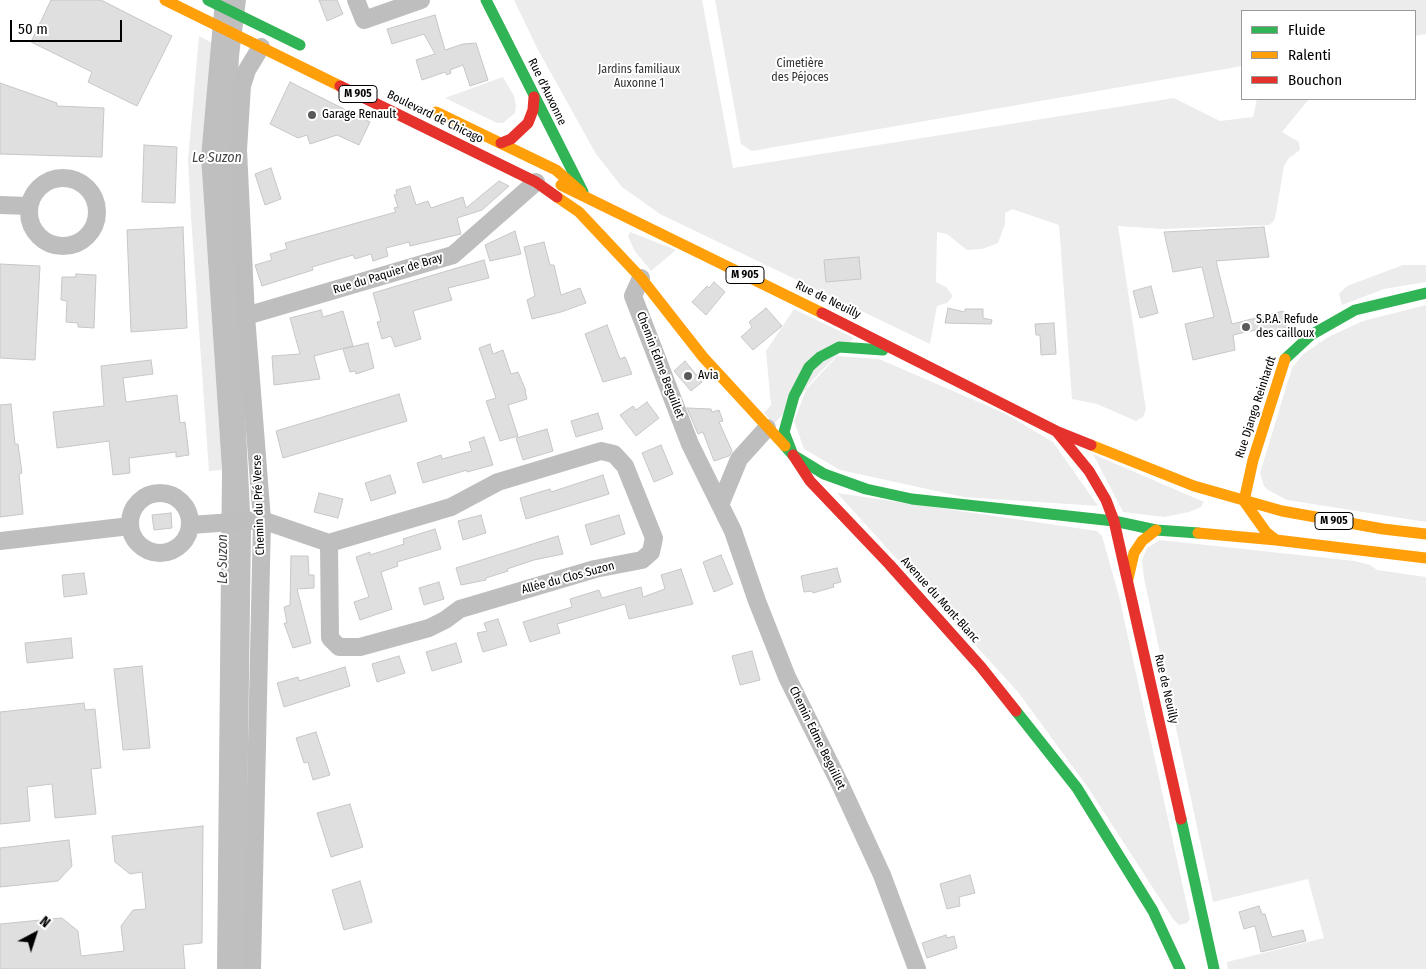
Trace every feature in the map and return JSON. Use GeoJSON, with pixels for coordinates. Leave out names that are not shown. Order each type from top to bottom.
{"type":"FeatureCollection","features":[{"type":"Feature","properties":{"kind":"main road","name":"Boulevard de Chicago"},"geometry":{"type":"LineString","coordinates":[[165,0],[536,182],[579,212],[641,278]]}},
{"type":"Feature","properties":{"kind":"main road"},"geometry":{"type":"LineString","coordinates":[[208,0],[313,52]]}},
{"type":"Feature","properties":{"kind":"main road","name":"Rue d'Auxonne"},"geometry":{"type":"LineString","coordinates":[[486,0],[586,196]]}},
{"type":"Feature","properties":{"kind":"main road"},"geometry":{"type":"LineString","coordinates":[[501,143],[511,139],[528,123],[533,110],[534,96]]}},
{"type":"Feature","properties":{"kind":"main road","name":"Boulevard de Chicago"},"geometry":{"type":"LineString","coordinates":[[429,108],[556,170],[586,196]]}},
{"type":"Feature","properties":{"kind":"main road"},"geometry":{"type":"LineString","coordinates":[[469,149],[495,152],[586,196]]}},
{"type":"Feature","properties":{"kind":"main road","name":"M 905"},"geometry":{"type":"LineString","coordinates":[[586,196],[641,278]]}},
{"type":"Feature","properties":{"kind":"main road","name":"Rue de Neuilly"},"geometry":{"type":"LineString","coordinates":[[586,196],[1056,431],[1194,486],[1244,501],[1330,520],[1426,534]]}},
{"type":"Feature","properties":{"kind":"main road","name":"Avenue du Mont-Blanc"},"geometry":{"type":"LineString","coordinates":[[641,278],[704,357],[793,455],[810,481],[889,564],[1028,724],[1077,788],[1171,940],[1180,969]]}},
{"type":"Feature","properties":{"kind":"main road","name":"Rue Django Reinhardt"},"geometry":{"type":"LineString","coordinates":[[1244,501],[1253,460],[1282,364],[1291,351],[1311,335],[1355,310],[1426,293]]}},
{"type":"Feature","properties":{"kind":"main road"},"geometry":{"type":"LineString","coordinates":[[793,455],[784,432],[789,410],[799,383],[809,367],[820,357],[839,346],[860,347],[905,354]]}},
{"type":"Feature","properties":{"kind":"main road","name":"Rue de Neuilly"},"geometry":{"type":"LineString","coordinates":[[1056,431],[1089,471],[1106,500],[1114,521],[1214,969]]}},
{"type":"Feature","properties":{"kind":"main road","name":"M 905"},"geometry":{"type":"LineString","coordinates":[[793,455],[824,474],[893,496],[1114,521],[1156,530],[1276,540],[1426,558]]}},
{"type":"Feature","properties":{"kind":"main road"},"geometry":{"type":"LineString","coordinates":[[1221,508],[1244,501],[1266,532],[1276,540]]}},
{"type":"Feature","properties":{"kind":"main road"},"geometry":{"type":"LineString","coordinates":[[1172,530],[1202,519]]}},
{"type":"Feature","properties":{"kind":"main road"},"geometry":{"type":"LineString","coordinates":[[1128,582],[1134,552],[1142,541],[1156,530]]}},
{"type":"Feature","properties":{"kind":"main road"},"geometry":{"type":"LineString","coordinates":[[1191,937],[1207,935]]}},
{"type":"Feature","properties":{"kind":"street"},"geometry":{"type":"LineString","coordinates":[[356,0],[364,20],[421,0]]}},
{"type":"Feature","properties":{"kind":"street","name":"Chemin du Pré Verse"},"geometry":{"type":"LineString","coordinates":[[252,969],[262,520],[246,316],[238,189],[238,141],[242,86],[254,44]]}},
{"type":"Feature","properties":{"kind":"street","name":"Rue du Paquier de Bray"},"geometry":{"type":"LineString","coordinates":[[246,316],[453,255],[536,182]]}},
{"type":"Feature","properties":{"kind":"street"},"geometry":{"type":"LineString","coordinates":[[0,205],[28,206]]}},
{"type":"Feature","properties":{"kind":"street","name":"Chemin Edme Beguillet"},"geometry":{"type":"LineString","coordinates":[[641,278],[634,296],[690,444],[733,531],[787,678],[840,784],[882,875],[916,969]]}},
{"type":"Feature","properties":{"kind":"street"},"geometry":{"type":"LineString","coordinates":[[720,505],[739,459],[767,428]]}},
{"type":"Feature","properties":{"kind":"street","name":"Allée du Clos Suzon"},"geometry":{"type":"LineString","coordinates":[[601,451],[614,454],[625,466],[654,538],[652,552],[642,560],[595,569],[460,609],[445,620],[429,628],[360,647],[339,647],[330,638],[329,543],[451,506],[498,482],[601,451]]}},
{"type":"Feature","properties":{"kind":"street"},"geometry":{"type":"LineString","coordinates":[[159,493],[178,499],[185,506],[190,525],[186,539],[175,550],[155,553],[138,544],[132,536],[130,526],[134,507],[141,499],[159,493]]}},
{"type":"Feature","properties":{"kind":"street"},"geometry":{"type":"LineString","coordinates":[[190,525],[262,520],[296,530],[329,543]]}},
{"type":"Feature","properties":{"kind":"street"},"geometry":{"type":"LineString","coordinates":[[0,541],[130,526]]}},
{"type":"Feature","properties":{"kind":"green space","name":"Jardins familiaux Auxonne 1"},"geometry":{"type":"Polygon","coordinates":[[[514,0],[702,0],[733,168],[1174,98],[1220,121],[1253,117],[1257,100],[1308,100],[1282,132],[1299,142],[1300,150],[1289,158],[1284,166],[1274,221],[1269,225],[1161,229],[1118,226],[1146,410],[1143,417],[1136,421],[1097,404],[1072,399],[1059,225],[1012,209],[1005,213],[1005,224],[998,243],[982,249],[967,250],[947,234],[937,232],[936,282],[946,287],[953,296],[947,303],[937,306],[930,344],[660,214],[622,187],[596,154],[537,48],[514,0]]]}},
{"type":"Feature","properties":{"kind":"green space","name":"Cimetière des Péjoces"},"geometry":{"type":"Polygon","coordinates":[[[715,0],[1426,0],[1426,34],[1416,36],[1416,10],[1241,10],[1241,66],[752,151],[741,144],[715,0]]]}},
{"type":"Feature","properties":{"kind":"green space"},"geometry":{"type":"Polygon","coordinates":[[[199,36],[212,43],[201,157],[222,470],[209,471],[188,160],[199,36]]]}},
{"type":"Feature","properties":{"kind":"green space"},"geometry":{"type":"Polygon","coordinates":[[[503,77],[514,96],[516,106],[515,113],[503,123],[497,123],[445,98],[503,77]]]}},
{"type":"Feature","properties":{"kind":"green space"},"geometry":{"type":"Polygon","coordinates":[[[630,232],[676,250],[651,271],[634,250],[628,236],[630,232]]]}},
{"type":"Feature","properties":{"kind":"green space"},"geometry":{"type":"Polygon","coordinates":[[[1403,265],[1426,265],[1426,282],[1384,289],[1342,305],[1339,294],[1347,286],[1403,265]]]}},
{"type":"Feature","properties":{"kind":"green space"},"geometry":{"type":"Polygon","coordinates":[[[1426,305],[1426,522],[1287,500],[1268,490],[1264,486],[1260,473],[1292,368],[1303,354],[1330,336],[1363,321],[1426,305]]]}},
{"type":"Feature","properties":{"kind":"green space"},"geometry":{"type":"Polygon","coordinates":[[[794,309],[854,338],[774,424],[764,413],[771,405],[766,351],[794,309]]]}},
{"type":"Feature","properties":{"kind":"green space"},"geometry":{"type":"Polygon","coordinates":[[[836,356],[879,359],[1004,413],[1053,442],[1098,506],[964,497],[840,470],[804,449],[794,421],[808,385],[836,356]]]}},
{"type":"Feature","properties":{"kind":"green space"},"geometry":{"type":"Polygon","coordinates":[[[1093,454],[1204,502],[1201,507],[1189,512],[1164,517],[1123,512],[1093,454]]]}},
{"type":"Feature","properties":{"kind":"green space"},"geometry":{"type":"Polygon","coordinates":[[[837,493],[1097,531],[1102,536],[1119,596],[1190,919],[1187,923],[1179,925],[1173,919],[1089,789],[1018,692],[837,493]]]}},
{"type":"Feature","properties":{"kind":"green space"},"geometry":{"type":"Polygon","coordinates":[[[1160,540],[1355,561],[1370,565],[1377,570],[1426,577],[1426,969],[1228,969],[1227,962],[1324,938],[1308,879],[1213,902],[1144,578],[1142,560],[1147,548],[1160,540]]]}},
{"type":"Feature","properties":{"kind":"water","name":"Le Suzon"},"geometry":{"type":"Polygon","coordinates":[[[215,0],[246,0],[239,56],[233,168],[251,531],[245,969],[217,969],[222,470],[201,157],[215,0]]]}},
{"type":"Feature","properties":{"kind":"building"},"geometry":{"type":"Polygon","coordinates":[[[51,0],[101,0],[172,36],[137,106],[88,82],[92,72],[31,42],[51,0]]]}},
{"type":"Feature","properties":{"kind":"building"},"geometry":{"type":"Polygon","coordinates":[[[319,0],[337,0],[343,14],[327,21],[319,0]]]}},
{"type":"Feature","properties":{"kind":"building"},"geometry":{"type":"Polygon","coordinates":[[[435,15],[445,50],[463,44],[476,43],[488,80],[470,86],[463,65],[450,70],[451,73],[447,75],[445,72],[422,80],[416,60],[435,54],[424,34],[392,44],[387,29],[435,15]]]}},
{"type":"Feature","properties":{"kind":"building"},"geometry":{"type":"Polygon","coordinates":[[[290,82],[370,122],[359,145],[337,135],[310,144],[307,135],[298,138],[270,124],[290,82]]]}},
{"type":"Feature","properties":{"kind":"building"},"geometry":{"type":"Polygon","coordinates":[[[0,83],[57,103],[57,106],[104,108],[102,157],[0,154],[0,83]]]}},
{"type":"Feature","properties":{"kind":"building"},"geometry":{"type":"Polygon","coordinates":[[[144,145],[177,147],[175,203],[142,202],[144,145]]]}},
{"type":"Feature","properties":{"kind":"building"},"geometry":{"type":"Polygon","coordinates":[[[271,168],[281,199],[265,205],[255,174],[271,168]]]}},
{"type":"Feature","properties":{"kind":"building"},"geometry":{"type":"Polygon","coordinates":[[[499,181],[509,186],[482,210],[457,218],[461,234],[410,246],[409,242],[386,248],[388,256],[373,261],[371,254],[355,259],[353,255],[312,267],[313,270],[262,286],[255,265],[272,260],[270,254],[287,249],[285,243],[396,212],[394,208],[398,207],[394,195],[397,194],[396,190],[410,186],[416,205],[428,201],[431,208],[463,197],[466,208],[499,181]]]}},
{"type":"Feature","properties":{"kind":"building"},"geometry":{"type":"Polygon","coordinates":[[[183,227],[187,328],[131,332],[127,230],[183,227]]]}},
{"type":"Feature","properties":{"kind":"building"},"geometry":{"type":"Polygon","coordinates":[[[1264,227],[1269,257],[1216,261],[1232,324],[1283,311],[1285,317],[1301,313],[1304,323],[1261,334],[1260,329],[1233,335],[1235,350],[1193,360],[1185,324],[1214,317],[1202,267],[1173,272],[1164,232],[1264,227]]]}},
{"type":"Feature","properties":{"kind":"building"},"geometry":{"type":"Polygon","coordinates":[[[515,231],[521,254],[490,261],[485,245],[515,231]]]}},
{"type":"Feature","properties":{"kind":"building"},"geometry":{"type":"Polygon","coordinates":[[[544,242],[550,265],[554,265],[561,295],[580,288],[586,303],[561,312],[532,319],[527,300],[535,296],[524,247],[544,242]]]}},
{"type":"Feature","properties":{"kind":"building"},"geometry":{"type":"Polygon","coordinates":[[[859,257],[861,279],[826,282],[824,260],[859,257]]]}},
{"type":"Feature","properties":{"kind":"building"},"geometry":{"type":"Polygon","coordinates":[[[484,260],[489,278],[448,288],[452,300],[413,311],[421,339],[395,347],[391,336],[382,339],[377,322],[381,321],[373,293],[484,260]]]}},
{"type":"Feature","properties":{"kind":"building"},"geometry":{"type":"Polygon","coordinates":[[[0,264],[40,266],[35,360],[0,358],[0,264]]]}},
{"type":"Feature","properties":{"kind":"building"},"geometry":{"type":"Polygon","coordinates":[[[76,274],[96,275],[94,328],[78,327],[78,323],[66,322],[67,301],[61,300],[62,277],[76,277],[76,274]]]}},
{"type":"Feature","properties":{"kind":"building"},"geometry":{"type":"Polygon","coordinates":[[[714,282],[725,292],[706,315],[692,302],[707,286],[709,288],[714,282]]]}},
{"type":"Feature","properties":{"kind":"building"},"geometry":{"type":"Polygon","coordinates":[[[1151,286],[1158,313],[1140,318],[1133,291],[1151,286]]]}},
{"type":"Feature","properties":{"kind":"building"},"geometry":{"type":"Polygon","coordinates":[[[766,308],[782,326],[753,350],[741,337],[752,327],[749,322],[766,308]]]}},
{"type":"Feature","properties":{"kind":"building"},"geometry":{"type":"Polygon","coordinates":[[[948,308],[965,312],[965,309],[983,309],[983,318],[992,320],[991,324],[945,323],[948,308]]]}},
{"type":"Feature","properties":{"kind":"building"},"geometry":{"type":"Polygon","coordinates":[[[321,310],[323,317],[343,311],[353,346],[314,356],[320,379],[274,385],[272,356],[300,354],[290,318],[321,310]]]}},
{"type":"Feature","properties":{"kind":"building"},"geometry":{"type":"Polygon","coordinates":[[[1054,323],[1056,354],[1041,355],[1040,335],[1036,335],[1035,324],[1054,323]]]}},
{"type":"Feature","properties":{"kind":"building"},"geometry":{"type":"Polygon","coordinates":[[[607,325],[620,359],[625,357],[632,374],[603,382],[585,334],[607,325]]]}},
{"type":"Feature","properties":{"kind":"building"},"geometry":{"type":"Polygon","coordinates":[[[368,343],[374,368],[356,374],[355,371],[350,372],[343,349],[368,343]]]}},
{"type":"Feature","properties":{"kind":"building"},"geometry":{"type":"Polygon","coordinates":[[[490,344],[493,354],[503,350],[511,374],[518,372],[526,391],[527,399],[508,405],[518,436],[500,441],[486,401],[496,398],[479,348],[490,344]]]}},
{"type":"Feature","properties":{"kind":"building"},"geometry":{"type":"Polygon","coordinates":[[[151,360],[153,374],[123,378],[126,402],[177,395],[180,423],[185,422],[189,455],[176,457],[176,452],[129,458],[130,473],[113,475],[109,441],[57,448],[53,412],[104,406],[101,366],[151,360]]]}},
{"type":"Feature","properties":{"kind":"building"},"geometry":{"type":"Polygon","coordinates":[[[685,361],[702,382],[691,391],[674,371],[685,361]]]}},
{"type":"Feature","properties":{"kind":"building"},"geometry":{"type":"Polygon","coordinates":[[[399,394],[407,421],[283,458],[276,431],[399,394]]]}},
{"type":"Feature","properties":{"kind":"building"},"geometry":{"type":"Polygon","coordinates":[[[647,402],[659,418],[636,436],[620,415],[633,406],[636,410],[647,402]]]}},
{"type":"Feature","properties":{"kind":"building"},"geometry":{"type":"Polygon","coordinates":[[[11,404],[15,444],[18,444],[22,473],[19,474],[23,514],[0,517],[0,405],[11,404]]]}},
{"type":"Feature","properties":{"kind":"building"},"geometry":{"type":"Polygon","coordinates":[[[687,408],[711,409],[712,412],[719,410],[723,421],[719,422],[732,451],[729,456],[714,461],[703,432],[698,434],[687,408]]]}},
{"type":"Feature","properties":{"kind":"building"},"geometry":{"type":"Polygon","coordinates":[[[598,413],[603,429],[576,437],[571,421],[598,413]]]}},
{"type":"Feature","properties":{"kind":"building"},"geometry":{"type":"Polygon","coordinates":[[[547,429],[553,451],[523,460],[516,438],[547,429]]]}},
{"type":"Feature","properties":{"kind":"building"},"geometry":{"type":"Polygon","coordinates":[[[484,437],[493,465],[467,472],[467,470],[423,483],[417,463],[441,455],[442,459],[472,451],[469,442],[484,437]]]}},
{"type":"Feature","properties":{"kind":"building"},"geometry":{"type":"Polygon","coordinates":[[[661,445],[673,474],[654,482],[642,453],[661,445]]]}},
{"type":"Feature","properties":{"kind":"building"},"geometry":{"type":"Polygon","coordinates":[[[390,475],[396,493],[371,501],[365,483],[390,475]]]}},
{"type":"Feature","properties":{"kind":"building"},"geometry":{"type":"Polygon","coordinates":[[[603,475],[609,494],[526,519],[520,498],[550,489],[551,492],[603,475]]]}},
{"type":"Feature","properties":{"kind":"building"},"geometry":{"type":"Polygon","coordinates":[[[319,493],[343,499],[338,518],[314,512],[319,493]]]}},
{"type":"Feature","properties":{"kind":"building"},"geometry":{"type":"Polygon","coordinates":[[[171,513],[172,528],[154,530],[152,515],[171,513]]]}},
{"type":"Feature","properties":{"kind":"building"},"geometry":{"type":"Polygon","coordinates":[[[481,515],[486,533],[463,540],[458,521],[481,515]]]}},
{"type":"Feature","properties":{"kind":"building"},"geometry":{"type":"Polygon","coordinates":[[[619,515],[625,534],[591,545],[585,525],[619,515]]]}},
{"type":"Feature","properties":{"kind":"building"},"geometry":{"type":"Polygon","coordinates":[[[435,529],[441,549],[397,562],[398,566],[381,572],[392,609],[360,620],[354,602],[369,597],[356,557],[370,552],[370,555],[404,544],[403,539],[435,529]]]}},
{"type":"Feature","properties":{"kind":"building"},"geometry":{"type":"Polygon","coordinates":[[[558,536],[563,554],[534,560],[507,569],[508,571],[486,578],[486,580],[461,585],[456,568],[558,536]]]}},
{"type":"Feature","properties":{"kind":"building"},"geometry":{"type":"Polygon","coordinates":[[[721,555],[733,584],[714,592],[703,562],[721,555]]]}},
{"type":"Feature","properties":{"kind":"building"},"geometry":{"type":"Polygon","coordinates":[[[291,556],[308,556],[309,575],[314,575],[314,588],[297,589],[311,643],[293,648],[284,623],[287,623],[284,607],[290,605],[291,556]]]}},
{"type":"Feature","properties":{"kind":"building"},"geometry":{"type":"Polygon","coordinates":[[[837,568],[841,582],[833,584],[834,587],[813,593],[812,591],[804,592],[801,576],[837,568]]]}},
{"type":"Feature","properties":{"kind":"building"},"geometry":{"type":"Polygon","coordinates":[[[681,569],[693,604],[629,619],[625,604],[557,624],[560,633],[530,642],[523,622],[572,607],[570,599],[599,590],[602,598],[641,587],[643,597],[665,589],[661,575],[681,569]]]}},
{"type":"Feature","properties":{"kind":"building"},"geometry":{"type":"Polygon","coordinates":[[[84,573],[87,594],[64,597],[62,575],[84,573]]]}},
{"type":"Feature","properties":{"kind":"building"},"geometry":{"type":"Polygon","coordinates":[[[439,582],[444,599],[424,605],[419,588],[439,582]]]}},
{"type":"Feature","properties":{"kind":"building"},"geometry":{"type":"Polygon","coordinates":[[[498,619],[507,645],[483,652],[477,633],[487,631],[484,623],[498,619]]]}},
{"type":"Feature","properties":{"kind":"building"},"geometry":{"type":"Polygon","coordinates":[[[71,638],[73,658],[27,663],[25,643],[71,638]]]}},
{"type":"Feature","properties":{"kind":"building"},"geometry":{"type":"Polygon","coordinates":[[[456,643],[462,662],[432,671],[426,652],[456,643]]]}},
{"type":"Feature","properties":{"kind":"building"},"geometry":{"type":"Polygon","coordinates":[[[752,651],[760,680],[740,685],[732,656],[752,651]]]}},
{"type":"Feature","properties":{"kind":"building"},"geometry":{"type":"Polygon","coordinates":[[[399,656],[405,673],[377,682],[372,664],[399,656]]]}},
{"type":"Feature","properties":{"kind":"building"},"geometry":{"type":"Polygon","coordinates":[[[142,666],[150,748],[123,750],[114,669],[142,666]]]}},
{"type":"Feature","properties":{"kind":"building"},"geometry":{"type":"Polygon","coordinates":[[[345,667],[350,686],[284,707],[277,683],[298,677],[299,681],[345,667]]]}},
{"type":"Feature","properties":{"kind":"building"},"geometry":{"type":"Polygon","coordinates":[[[84,703],[85,710],[95,709],[101,768],[91,769],[96,814],[55,818],[52,784],[27,787],[30,821],[0,824],[0,712],[84,703]]]}},
{"type":"Feature","properties":{"kind":"building"},"geometry":{"type":"Polygon","coordinates":[[[316,732],[330,775],[313,780],[308,762],[304,763],[296,738],[316,732]]]}},
{"type":"Feature","properties":{"kind":"building"},"geometry":{"type":"Polygon","coordinates":[[[350,804],[363,847],[331,857],[317,813],[350,804]]]}},
{"type":"Feature","properties":{"kind":"building"},"geometry":{"type":"Polygon","coordinates":[[[203,826],[202,943],[183,945],[185,969],[0,969],[0,924],[62,918],[78,931],[81,956],[124,951],[121,926],[133,910],[146,909],[142,872],[130,874],[115,862],[112,836],[203,826]]]}},
{"type":"Feature","properties":{"kind":"building"},"geometry":{"type":"Polygon","coordinates":[[[69,840],[72,866],[58,881],[0,887],[0,848],[69,840]]]}},
{"type":"Feature","properties":{"kind":"building"},"geometry":{"type":"Polygon","coordinates":[[[970,875],[975,893],[959,897],[960,906],[947,909],[940,884],[970,875]]]}},
{"type":"Feature","properties":{"kind":"building"},"geometry":{"type":"Polygon","coordinates":[[[360,881],[372,922],[344,930],[332,890],[360,881]]]}},
{"type":"Feature","properties":{"kind":"building"},"geometry":{"type":"Polygon","coordinates":[[[1259,906],[1262,914],[1265,914],[1272,937],[1303,930],[1306,941],[1261,952],[1255,926],[1244,929],[1239,912],[1259,906]]]}},
{"type":"Feature","properties":{"kind":"building"},"geometry":{"type":"Polygon","coordinates":[[[946,935],[947,938],[954,936],[957,948],[927,958],[922,943],[946,935]]]}},
{"type":"Feature","properties":{"kind":"traffic: fast"},"geometry":{"type":"LineString","coordinates":[[208,0],[300,45]]}},
{"type":"Feature","properties":{"kind":"traffic: fast"},"geometry":{"type":"LineString","coordinates":[[486,0],[583,192]]}},
{"type":"Feature","properties":{"kind":"traffic: fast"},"geometry":{"type":"LineString","coordinates":[[1285,359],[1311,335],[1355,310],[1426,293]]}},
{"type":"Feature","properties":{"kind":"traffic: fast"},"geometry":{"type":"LineString","coordinates":[[793,455],[784,432],[794,396],[809,367],[820,357],[839,347],[883,350]]}},
{"type":"Feature","properties":{"kind":"traffic: fast"},"geometry":{"type":"LineString","coordinates":[[785,446],[793,455],[824,474],[866,489],[912,499],[1114,521],[1156,530],[1198,533]]}},
{"type":"Feature","properties":{"kind":"traffic: fast"},"geometry":{"type":"LineString","coordinates":[[1016,711],[1077,788],[1153,911],[1180,969]]}},
{"type":"Feature","properties":{"kind":"traffic: fast"},"geometry":{"type":"LineString","coordinates":[[1181,819],[1214,969]]}},
{"type":"Feature","properties":{"kind":"traffic: slow"},"geometry":{"type":"LineString","coordinates":[[165,0],[340,86]]}},
{"type":"Feature","properties":{"kind":"traffic: slow"},"geometry":{"type":"LineString","coordinates":[[436,112],[556,170],[581,192]]}},
{"type":"Feature","properties":{"kind":"traffic: slow"},"geometry":{"type":"LineString","coordinates":[[561,185],[822,313]]}},
{"type":"Feature","properties":{"kind":"traffic: slow"},"geometry":{"type":"LineString","coordinates":[[557,197],[579,212],[641,278],[703,357],[785,446]]}},
{"type":"Feature","properties":{"kind":"traffic: slow"},"geometry":{"type":"LineString","coordinates":[[1276,540],[1266,532],[1244,501],[1253,460],[1285,359]]}},
{"type":"Feature","properties":{"kind":"traffic: slow"},"geometry":{"type":"LineString","coordinates":[[1091,445],[1194,486],[1282,511],[1383,529],[1426,534]]}},
{"type":"Feature","properties":{"kind":"traffic: slow"},"geometry":{"type":"LineString","coordinates":[[1128,579],[1134,553],[1142,541],[1156,530]]}},
{"type":"Feature","properties":{"kind":"traffic: slow"},"geometry":{"type":"LineString","coordinates":[[1198,533],[1276,540],[1426,558]]}},
{"type":"Feature","properties":{"kind":"traffic: jam"},"geometry":{"type":"LineString","coordinates":[[340,86],[536,182],[557,197]]}},
{"type":"Feature","properties":{"kind":"traffic: jam"},"geometry":{"type":"LineString","coordinates":[[501,143],[511,139],[528,123],[533,110],[534,97]]}},
{"type":"Feature","properties":{"kind":"traffic: jam"},"geometry":{"type":"LineString","coordinates":[[822,313],[1056,431],[1091,445]]}},
{"type":"Feature","properties":{"kind":"traffic: jam"},"geometry":{"type":"LineString","coordinates":[[1057,432],[1089,471],[1106,500],[1114,521]]}},
{"type":"Feature","properties":{"kind":"traffic: jam"},"geometry":{"type":"LineString","coordinates":[[793,455],[810,481],[889,564],[981,667],[1016,711]]}},
{"type":"Feature","properties":{"kind":"traffic: jam"},"geometry":{"type":"LineString","coordinates":[[1114,521],[1181,819]]}},
{"type":"Feature","properties":{"kind":"place","name":"Garage Renault"},"geometry":{"type":"Point","coordinates":[312,115]}},
{"type":"Feature","properties":{"kind":"place","name":"S.P.A. Refude des cailloux"},"geometry":{"type":"Point","coordinates":[1246,327]}},
{"type":"Feature","properties":{"kind":"place","name":"Avia"},"geometry":{"type":"Point","coordinates":[688,376]}}]}
